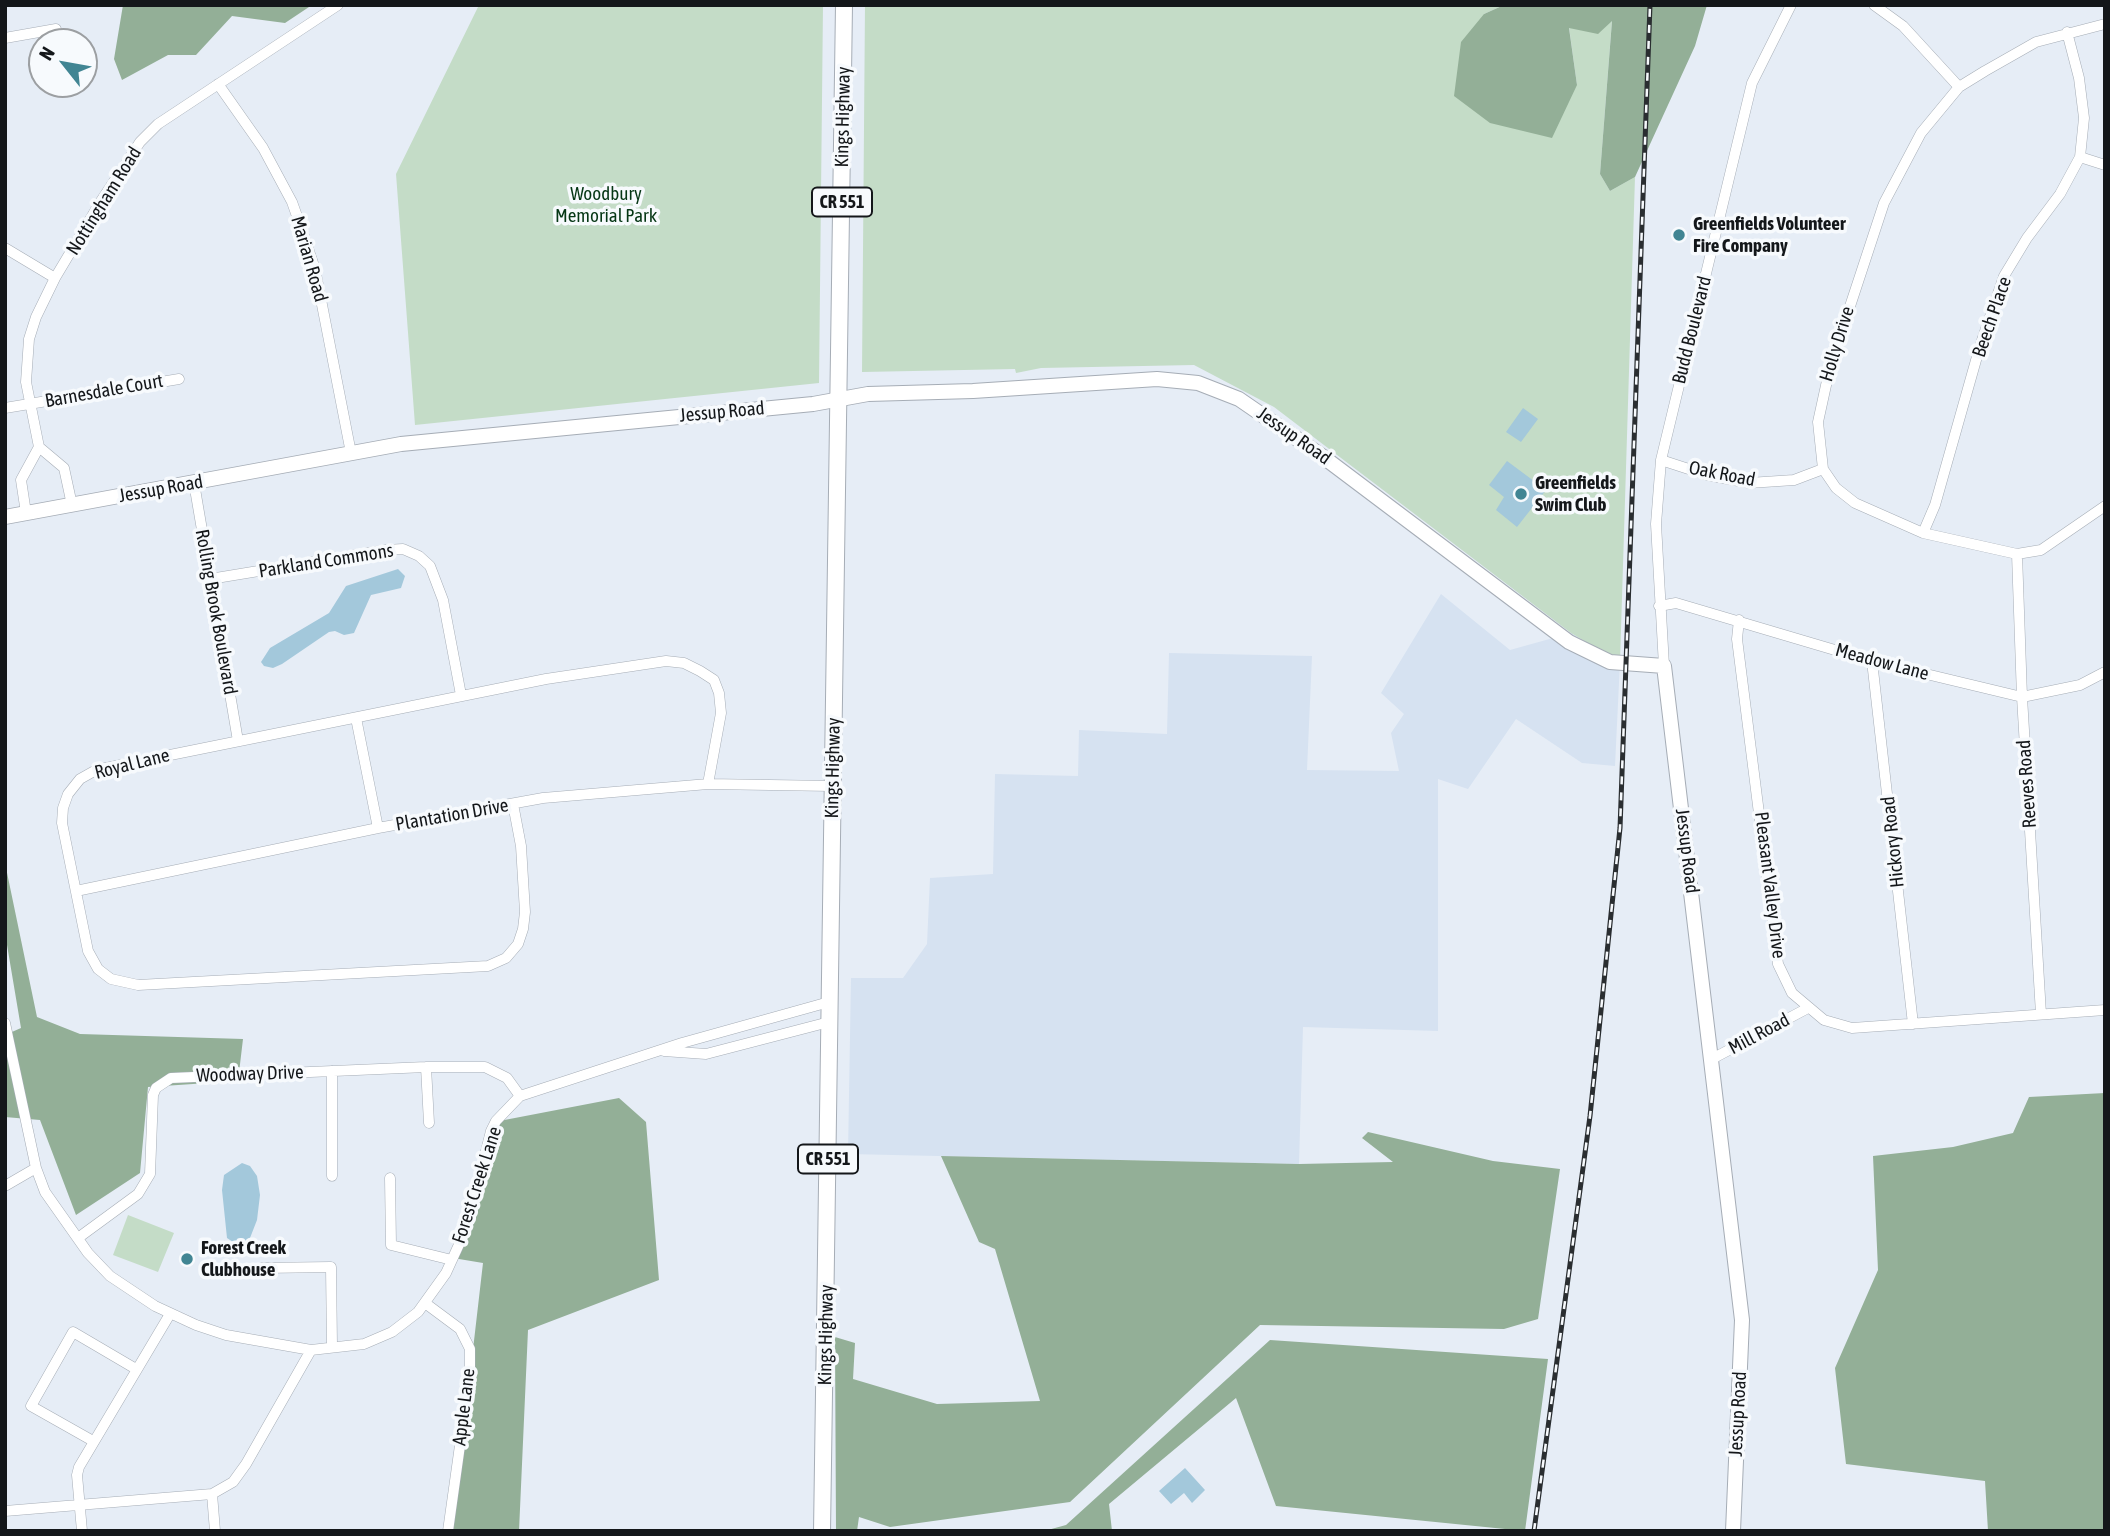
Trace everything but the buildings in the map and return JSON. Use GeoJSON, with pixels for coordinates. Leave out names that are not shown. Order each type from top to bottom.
{"type":"FeatureCollection","features":[{"type":"Feature","properties":{"kind":"main road","name":"Kings Highway"},"geometry":{"type":"LineString","coordinates":[[822,1531],[844,5]]}},
{"type":"Feature","properties":{"kind":"street","name":"Nottingham Road"},"geometry":{"type":"LineString","coordinates":[[39,447],[29,404],[26,351],[36,317],[55,278],[140,142],[158,124],[338,5]]}},
{"type":"Feature","properties":{"kind":"street","name":"Budd Boulevard"},"geometry":{"type":"LineString","coordinates":[[1664,666],[1656,524],[1661,460],[1752,83],[1791,5]]}},
{"type":"Feature","properties":{"kind":"street"},"geometry":{"type":"LineString","coordinates":[[1874,5],[1903,26],[1959,87]]}},
{"type":"Feature","properties":{"kind":"street","name":"Holly Drive"},"geometry":{"type":"LineString","coordinates":[[1823,468],[1818,422],[1820,399],[1884,203],[1921,133],[1959,87],[2036,42],[2105,24]]}},
{"type":"Feature","properties":{"kind":"street","name":"Beech Place"},"geometry":{"type":"LineString","coordinates":[[1923,533],[1935,505],[1980,346],[2004,276],[2060,194],[2080,156],[2084,118],[2079,78],[2067,32]]}},
{"type":"Feature","properties":{"kind":"street"},"geometry":{"type":"LineString","coordinates":[[5,38],[28,34]]}},
{"type":"Feature","properties":{"kind":"street","name":"Marian Road"},"geometry":{"type":"LineString","coordinates":[[218,84],[263,148],[292,202],[315,269],[351,453]]}},
{"type":"Feature","properties":{"kind":"street"},"geometry":{"type":"LineString","coordinates":[[2080,156],[2105,165]]}},
{"type":"Feature","properties":{"kind":"street"},"geometry":{"type":"LineString","coordinates":[[5,248],[55,278]]}},
{"type":"Feature","properties":{"kind":"street","name":"Barnesdale Court"},"geometry":{"type":"LineString","coordinates":[[5,408],[179,379]]}},
{"type":"Feature","properties":{"kind":"street","name":"Jessup Road"},"geometry":{"type":"LineString","coordinates":[[5,517],[351,453],[471,435],[813,404],[839,398],[1128,379],[1198,383],[1239,399],[1282,426],[1569,642],[1610,662],[1664,666],[1742,1320],[1732,1531]]}},
{"type":"Feature","properties":{"kind":"street"},"geometry":{"type":"LineString","coordinates":[[26,513],[21,480],[39,447],[64,468],[72,505]]}},
{"type":"Feature","properties":{"kind":"street","name":"Oak Road"},"geometry":{"type":"LineString","coordinates":[[1661,460],[1707,475],[1749,483],[1794,480],[1823,468]]}},
{"type":"Feature","properties":{"kind":"street"},"geometry":{"type":"LineString","coordinates":[[1823,468],[1836,488],[1855,503],[1923,533],[2017,554],[2041,550],[2105,506]]}},
{"type":"Feature","properties":{"kind":"street","name":"Rolling Brook Boulevard"},"geometry":{"type":"LineString","coordinates":[[194,483],[238,741]]}},
{"type":"Feature","properties":{"kind":"street","name":"Parkland Commons"},"geometry":{"type":"LineString","coordinates":[[210,579],[386,550],[403,549],[416,555],[430,566],[436,577],[461,695]]}},
{"type":"Feature","properties":{"kind":"street","name":"Reeves Road"},"geometry":{"type":"LineString","coordinates":[[2017,554],[2022,697],[2042,1014]]}},
{"type":"Feature","properties":{"kind":"street","name":"Meadow Lane"},"geometry":{"type":"LineString","coordinates":[[1659,606],[1676,603],[1872,661],[2022,697],[2080,685],[2105,672]]}},
{"type":"Feature","properties":{"kind":"street","name":"Pleasant Valley Drive"},"geometry":{"type":"LineString","coordinates":[[1738,620],[1737,639],[1778,964],[1792,993],[1824,1020],[1852,1028],[2105,1010]]}},
{"type":"Feature","properties":{"kind":"street","name":"Royal Lane"},"geometry":{"type":"LineString","coordinates":[[513,804],[522,846],[525,912],[518,944],[506,958],[488,966],[124,984],[98,969],[88,951],[62,823],[65,801],[80,779],[96,770],[461,695],[666,661],[684,663],[714,680],[719,694],[721,713],[708,785]]}},
{"type":"Feature","properties":{"kind":"street","name":"Hickory Road"},"geometry":{"type":"LineString","coordinates":[[1872,661],[1913,1024]]}},
{"type":"Feature","properties":{"kind":"street"},"geometry":{"type":"LineString","coordinates":[[356,718],[377,828]]}},
{"type":"Feature","properties":{"kind":"street","name":"Plantation Drive"},"geometry":{"type":"LineString","coordinates":[[76,891],[377,828],[600,791],[708,785],[832,786]]}},
{"type":"Feature","properties":{"kind":"street","name":"Forest Creek Lane"},"geometry":{"type":"LineString","coordinates":[[5,1023],[36,1168],[45,1192],[110,1276],[170,1314],[226,1335],[311,1350],[364,1343],[392,1332],[418,1312],[452,1260],[467,1227],[491,1131],[496,1121],[520,1096],[624,1061],[829,1002]]}},
{"type":"Feature","properties":{"kind":"street","name":"Mill Road"},"geometry":{"type":"LineString","coordinates":[[1710,1060],[1808,1008]]}},
{"type":"Feature","properties":{"kind":"street","name":"Forest Creek Lane"},"geometry":{"type":"LineString","coordinates":[[664,1051],[706,1054],[829,1022]]}},
{"type":"Feature","properties":{"kind":"street"},"geometry":{"type":"LineString","coordinates":[[426,1066],[429,1123]]}},
{"type":"Feature","properties":{"kind":"street","name":"Woodway Drive"},"geometry":{"type":"LineString","coordinates":[[78,1238],[138,1194],[150,1174],[153,1095],[156,1088],[171,1079],[426,1066],[496,1070],[520,1096]]}},
{"type":"Feature","properties":{"kind":"street"},"geometry":{"type":"LineString","coordinates":[[331,1070],[332,1176]]}},
{"type":"Feature","properties":{"kind":"street"},"geometry":{"type":"LineString","coordinates":[[5,1186],[36,1168]]}},
{"type":"Feature","properties":{"kind":"street"},"geometry":{"type":"LineString","coordinates":[[390,1178],[391,1245],[452,1260]]}},
{"type":"Feature","properties":{"kind":"street"},"geometry":{"type":"LineString","coordinates":[[262,1268],[331,1268],[332,1346]]}},
{"type":"Feature","properties":{"kind":"street","name":"Apple Lane"},"geometry":{"type":"LineString","coordinates":[[425,1303],[460,1329],[470,1349],[470,1374],[448,1531]]}},
{"type":"Feature","properties":{"kind":"street"},"geometry":{"type":"LineString","coordinates":[[82,1531],[77,1475],[93,1441],[170,1314]]}},
{"type":"Feature","properties":{"kind":"street"},"geometry":{"type":"LineString","coordinates":[[93,1441],[31,1406],[73,1332],[136,1369]]}},
{"type":"Feature","properties":{"kind":"street"},"geometry":{"type":"LineString","coordinates":[[5,1511],[212,1494],[233,1482],[246,1464],[311,1350]]}},
{"type":"Feature","properties":{"kind":"street"},"geometry":{"type":"LineString","coordinates":[[212,1494],[215,1531]]}},
{"type":"Feature","properties":{"kind":"shaded area"},"geometry":{"type":"Polygon","coordinates":[[[1441,594],[1510,650],[1571,633],[1620,662],[1615,766],[1582,763],[1516,719],[1468,789],[1438,779],[1438,1031],[1303,1027],[1299,1164],[848,1154],[851,978],[903,978],[927,944],[930,878],[993,874],[995,774],[1078,776],[1079,730],[1167,734],[1169,653],[1312,656],[1307,770],[1399,771],[1391,733],[1404,714],[1381,693],[1441,594]]]}},
{"type":"Feature","properties":{"kind":"green space"},"geometry":{"type":"Polygon","coordinates":[[[123,5],[312,5],[285,23],[232,16],[196,55],[168,55],[122,80],[114,59],[123,5]]]}},
{"type":"Feature","properties":{"kind":"green space","name":"Woodbury Memorial Park"},"geometry":{"type":"Polygon","coordinates":[[[479,5],[823,5],[819,383],[415,425],[396,174],[479,5]]]}},
{"type":"Feature","properties":{"kind":"green space"},"geometry":{"type":"Polygon","coordinates":[[[865,5],[1504,5],[1484,14],[1577,85],[1569,27],[1612,20],[1600,174],[1610,191],[1635,177],[1620,662],[1571,633],[1274,407],[1194,365],[1041,368],[1016,373],[1015,369],[862,372],[865,5]]]}},
{"type":"Feature","properties":{"kind":"green space"},"geometry":{"type":"Polygon","coordinates":[[[1504,5],[1707,5],[1695,46],[1635,177],[1610,191],[1600,174],[1612,21],[1598,34],[1569,28],[1577,85],[1552,138],[1490,123],[1454,96],[1461,42],[1484,14],[1504,5]]]}},
{"type":"Feature","properties":{"kind":"green space"},"geometry":{"type":"Polygon","coordinates":[[[5,863],[37,1017],[80,1034],[243,1039],[238,1081],[148,1087],[140,1173],[76,1215],[40,1120],[5,1117],[5,1035],[21,1028],[5,933],[5,863]]]}},
{"type":"Feature","properties":{"kind":"green space"},"geometry":{"type":"Polygon","coordinates":[[[2105,1093],[2105,1531],[1988,1531],[1985,1481],[1846,1464],[1835,1368],[1878,1270],[1873,1156],[1953,1147],[2013,1133],[2029,1097],[2105,1093]]]}},
{"type":"Feature","properties":{"kind":"green space"},"geometry":{"type":"Polygon","coordinates":[[[619,1098],[646,1122],[659,1280],[528,1330],[519,1531],[452,1531],[483,1263],[453,1258],[494,1122],[619,1098]]]}},
{"type":"Feature","properties":{"kind":"green space"},"geometry":{"type":"Polygon","coordinates":[[[1368,1132],[1493,1161],[1560,1169],[1538,1319],[1504,1329],[1260,1325],[1070,1502],[890,1527],[859,1517],[857,1531],[836,1531],[835,1337],[855,1343],[853,1379],[937,1404],[1040,1401],[995,1249],[979,1242],[941,1156],[1299,1164],[1393,1162],[1362,1138],[1368,1132]]]}},
{"type":"Feature","properties":{"kind":"green space"},"geometry":{"type":"Polygon","coordinates":[[[128,1215],[174,1233],[158,1272],[113,1255],[128,1215]]]}},
{"type":"Feature","properties":{"kind":"green space"},"geometry":{"type":"Polygon","coordinates":[[[1270,1340],[1548,1359],[1525,1531],[1276,1506],[1236,1398],[1109,1504],[1112,1531],[1044,1531],[1066,1525],[1270,1340]]]}},
{"type":"Feature","properties":{"kind":"water"},"geometry":{"type":"Polygon","coordinates":[[[1523,408],[1538,419],[1521,442],[1506,432],[1523,408]]]}},
{"type":"Feature","properties":{"kind":"water","name":"Greenfields Swim Club"},"geometry":{"type":"Polygon","coordinates":[[[1507,461],[1546,490],[1517,527],[1496,510],[1504,497],[1489,485],[1507,461]]]}},
{"type":"Feature","properties":{"kind":"water"},"geometry":{"type":"Polygon","coordinates":[[[398,569],[405,576],[401,588],[371,595],[354,633],[344,635],[335,631],[329,632],[273,668],[264,666],[261,662],[270,648],[329,613],[346,586],[398,569]]]}},
{"type":"Feature","properties":{"kind":"water"},"geometry":{"type":"Polygon","coordinates":[[[242,1163],[250,1166],[257,1176],[260,1195],[257,1220],[250,1238],[244,1248],[237,1249],[236,1244],[227,1238],[222,1190],[224,1175],[242,1163]]]}},
{"type":"Feature","properties":{"kind":"water"},"geometry":{"type":"Polygon","coordinates":[[[1185,1468],[1205,1490],[1192,1503],[1184,1493],[1171,1504],[1159,1491],[1185,1468]]]}},
{"type":"Feature","properties":{"kind":"railway"},"geometry":{"type":"LineString","coordinates":[[1534,1531],[1590,1116],[1620,828],[1650,5]]}},
{"type":"Feature","properties":{"kind":"place","name":"Greenfields Volunteer Fire Company"},"geometry":{"type":"Point","coordinates":[1679,235]}},
{"type":"Feature","properties":{"kind":"place","name":"Greenfields Swim Club"},"geometry":{"type":"Point","coordinates":[1521,494]}},
{"type":"Feature","properties":{"kind":"place","name":"Forest Creek Clubhouse"},"geometry":{"type":"Point","coordinates":[187,1259]}}]}
